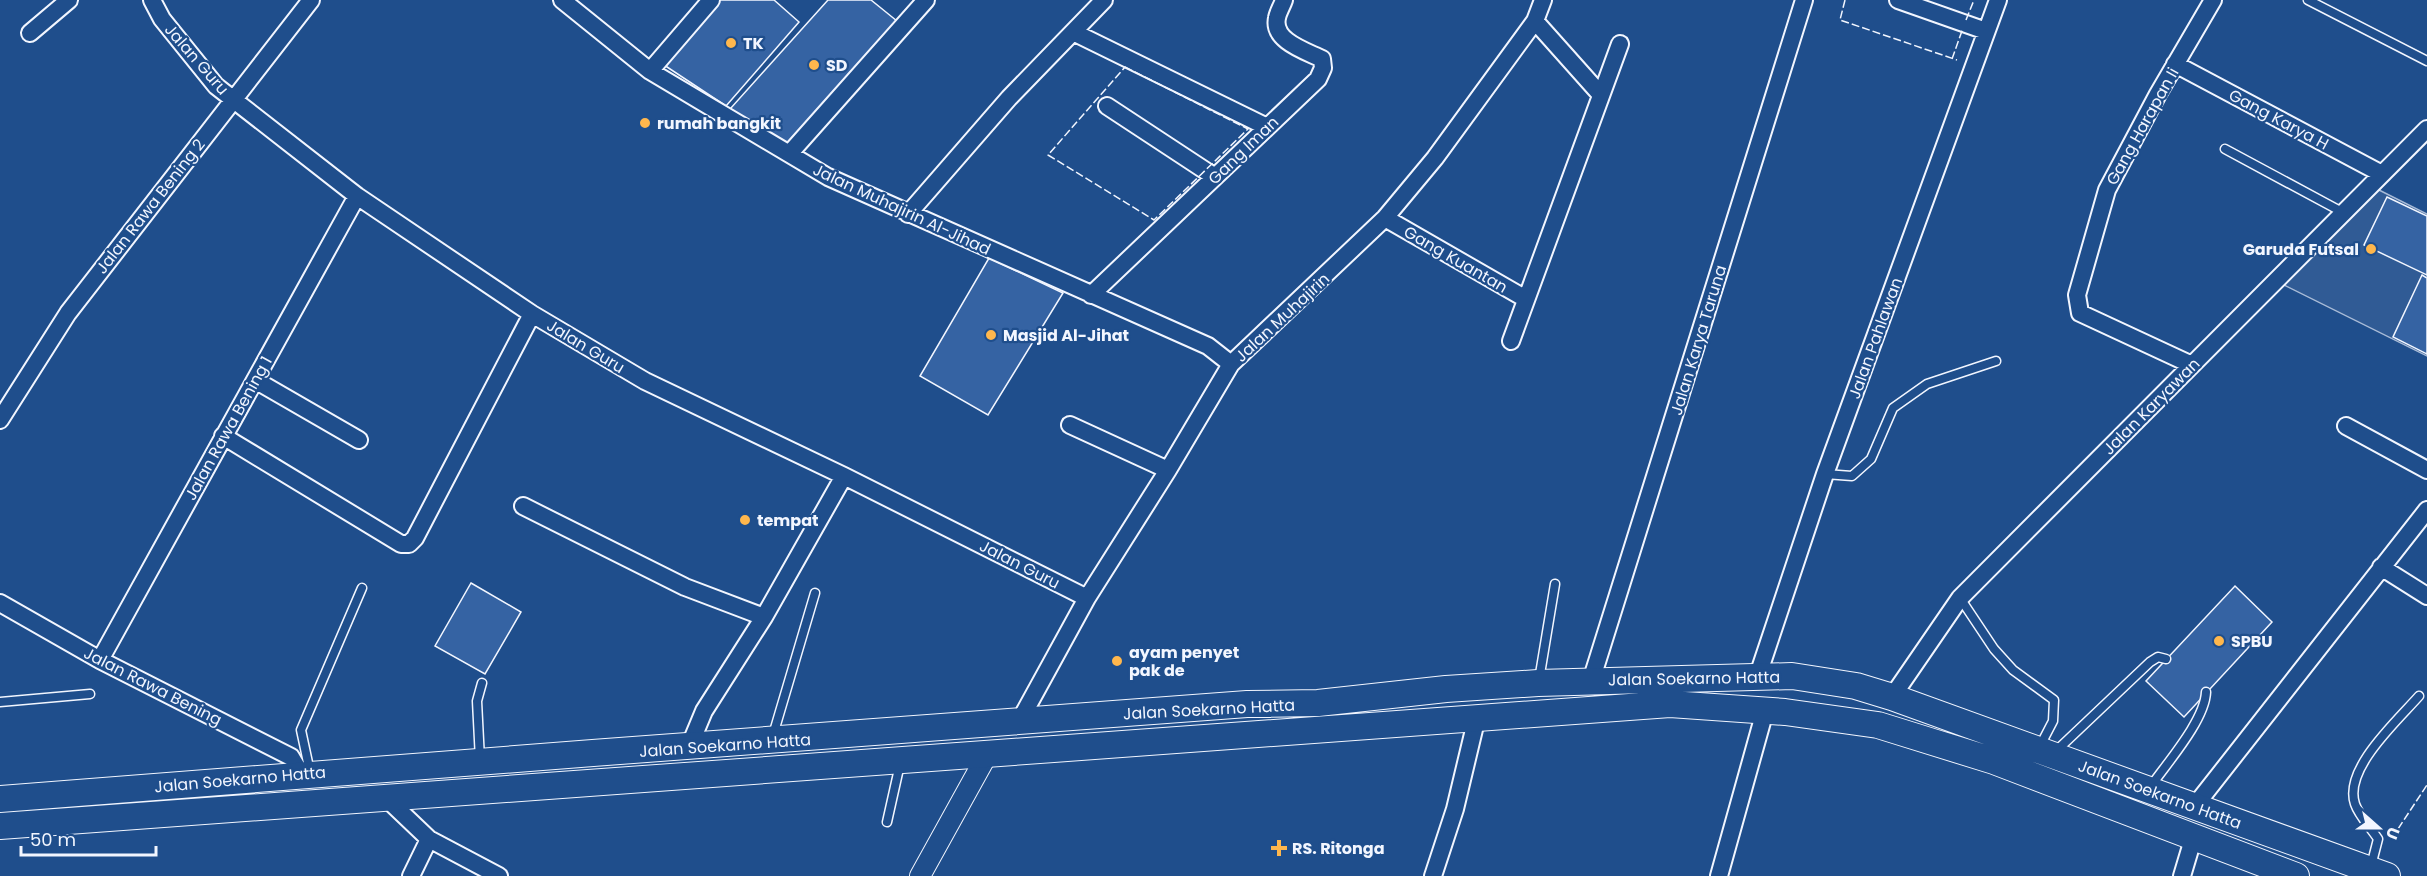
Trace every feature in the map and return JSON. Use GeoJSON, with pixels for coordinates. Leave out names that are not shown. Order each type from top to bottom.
{"type":"FeatureCollection","features":[{"type":"Feature","properties":{"kind":"main road","name":"Jalan Soekarno Hatta"},"geometry":{"type":"LineString","coordinates":[[0,799],[305,773],[480,763],[1247,705],[1318,703],[1446,689],[1538,683],[1792,676],[1856,686],[1892,698],[2378,873]]}},
{"type":"Feature","properties":{"kind":"main road"},"geometry":{"type":"LineString","coordinates":[[1446,689],[1448,720]]}},
{"type":"Feature","properties":{"kind":"main road","name":"Jalan Soekarno Hatta"},"geometry":{"type":"LineString","coordinates":[[0,826],[1670,704],[1765,711],[1878,725],[1994,761],[2194,836],[2289,875]]}},
{"type":"Feature","properties":{"kind":"street"},"geometry":{"type":"LineString","coordinates":[[30,33],[69,0]]}},
{"type":"Feature","properties":{"kind":"street","name":"Jalan Guru"},"geometry":{"type":"LineString","coordinates":[[152,0],[162,19],[216,86],[357,196],[532,314],[645,381],[844,476],[1087,598]]}},
{"type":"Feature","properties":{"kind":"street","name":"Jalan Rawa Bening 2"},"geometry":{"type":"LineString","coordinates":[[0,420],[68,313],[204,135],[235,101],[311,0]]}},
{"type":"Feature","properties":{"kind":"street","name":"Jalan Muhajirin Al-Jihad"},"geometry":{"type":"LineString","coordinates":[[562,0],[650,71],[828,177],[1208,346],[1231,364]]}},
{"type":"Feature","properties":{"kind":"street"},"geometry":{"type":"LineString","coordinates":[[650,71],[711,0]]}},
{"type":"Feature","properties":{"kind":"street"},"geometry":{"type":"LineString","coordinates":[[790,153],[926,0]]}},
{"type":"Feature","properties":{"kind":"street"},"geometry":{"type":"LineString","coordinates":[[908,214],[1009,98],[1104,0]]}},
{"type":"Feature","properties":{"kind":"street","name":"Gang Iman"},"geometry":{"type":"LineString","coordinates":[[1091,295],[1318,80],[1323,68],[1322,59],[1285,40],[1277,32],[1276,19],[1284,0]]}},
{"type":"Feature","properties":{"kind":"street","name":"Jalan Muhajirin"},"geometry":{"type":"LineString","coordinates":[[1019,722],[1087,598],[1168,471],[1231,364],[1385,218],[1435,158],[1536,21],[1543,0]]}},
{"type":"Feature","properties":{"kind":"street","name":"Jalan Karya Taruna"},"geometry":{"type":"LineString","coordinates":[[1592,681],[1804,0]]}},
{"type":"Feature","properties":{"kind":"street"},"geometry":{"type":"LineString","coordinates":[[1898,0],[1986,31]]}},
{"type":"Feature","properties":{"kind":"street","name":"Jalan Pahlawan"},"geometry":{"type":"LineString","coordinates":[[1757,678],[1825,474],[1998,0]]}},
{"type":"Feature","properties":{"kind":"street","name":"Gang Harapan Ii"},"geometry":{"type":"LineString","coordinates":[[2192,365],[2080,314],[2077,304],[2107,190],[2175,64],[2213,0]]}},
{"type":"Feature","properties":{"kind":"street"},"geometry":{"type":"LineString","coordinates":[[1536,21],[1601,95]]}},
{"type":"Feature","properties":{"kind":"street"},"geometry":{"type":"LineString","coordinates":[[1073,32],[1267,126]]}},
{"type":"Feature","properties":{"kind":"street"},"geometry":{"type":"LineString","coordinates":[[1511,341],[1620,44]]}},
{"type":"Feature","properties":{"kind":"street","name":"Gang Karya H"},"geometry":{"type":"LineString","coordinates":[[2175,64],[2382,174]]}},
{"type":"Feature","properties":{"kind":"street"},"geometry":{"type":"LineString","coordinates":[[1107,106],[1215,177]]}},
{"type":"Feature","properties":{"kind":"street","name":"Jalan Karyawan"},"geometry":{"type":"LineString","coordinates":[[1892,698],[1960,598],[2427,129]]}},
{"type":"Feature","properties":{"kind":"street","name":"Jalan Rawa Bening 1"},"geometry":{"type":"LineString","coordinates":[[100,660],[357,196]]}},
{"type":"Feature","properties":{"kind":"street","name":"Gang Kuantan"},"geometry":{"type":"LineString","coordinates":[[1385,218],[1526,299]]}},
{"type":"Feature","properties":{"kind":"street"},"geometry":{"type":"LineString","coordinates":[[223,436],[401,544],[409,544],[416,538],[532,314]]}},
{"type":"Feature","properties":{"kind":"street"},"geometry":{"type":"LineString","coordinates":[[255,380],[359,440]]}},
{"type":"Feature","properties":{"kind":"street"},"geometry":{"type":"LineString","coordinates":[[1070,424],[1168,471]]}},
{"type":"Feature","properties":{"kind":"street"},"geometry":{"type":"LineString","coordinates":[[2346,426],[2427,470]]}},
{"type":"Feature","properties":{"kind":"street"},"geometry":{"type":"LineString","coordinates":[[689,747],[704,711],[764,617],[844,476]]}},
{"type":"Feature","properties":{"kind":"street"},"geometry":{"type":"LineString","coordinates":[[523,506],[685,587],[764,617]]}},
{"type":"Feature","properties":{"kind":"street"},"geometry":{"type":"LineString","coordinates":[[2194,807],[2427,510]]}},
{"type":"Feature","properties":{"kind":"street"},"geometry":{"type":"LineString","coordinates":[[2381,567],[2427,596]]}},
{"type":"Feature","properties":{"kind":"street","name":"Jalan Rawa Bening"},"geometry":{"type":"LineString","coordinates":[[0,603],[100,660],[291,757],[305,773]]}},
{"type":"Feature","properties":{"kind":"street"},"geometry":{"type":"LineString","coordinates":[[1719,876],[1765,711]]}},
{"type":"Feature","properties":{"kind":"street"},"geometry":{"type":"LineString","coordinates":[[1433,876],[1455,808],[1477,717]]}},
{"type":"Feature","properties":{"kind":"street"},"geometry":{"type":"LineString","coordinates":[[920,876],[987,755]]}},
{"type":"Feature","properties":{"kind":"street"},"geometry":{"type":"LineString","coordinates":[[386,798],[429,839],[499,876]]}},
{"type":"Feature","properties":{"kind":"street"},"geometry":{"type":"LineString","coordinates":[[2182,876],[2194,836]]}},
{"type":"Feature","properties":{"kind":"street"},"geometry":{"type":"LineString","coordinates":[[411,876],[429,839]]}},
{"type":"Feature","properties":{"kind":"lane"},"geometry":{"type":"LineString","coordinates":[[2308,0],[2427,61]]}},
{"type":"Feature","properties":{"kind":"lane"},"geometry":{"type":"LineString","coordinates":[[2225,149],[2344,213]]}},
{"type":"Feature","properties":{"kind":"lane"},"geometry":{"type":"LineString","coordinates":[[1825,474],[1852,476],[1871,459],[1893,408],[1927,384],[1996,361]]}},
{"type":"Feature","properties":{"kind":"lane"},"geometry":{"type":"LineString","coordinates":[[1538,683],[1555,584]]}},
{"type":"Feature","properties":{"kind":"lane"},"geometry":{"type":"LineString","coordinates":[[305,773],[301,730],[362,588]]}},
{"type":"Feature","properties":{"kind":"lane"},"geometry":{"type":"LineString","coordinates":[[771,741],[815,592]]}},
{"type":"Feature","properties":{"kind":"lane"},"geometry":{"type":"LineString","coordinates":[[1960,598],[1994,649],[2013,670],[2054,700],[2053,721],[2046,752]]}},
{"type":"Feature","properties":{"kind":"lane"},"geometry":{"type":"LineString","coordinates":[[2046,752],[2150,662],[2158,657],[2166,659]]}},
{"type":"Feature","properties":{"kind":"lane"},"geometry":{"type":"LineString","coordinates":[[480,763],[477,701],[482,683]]}},
{"type":"Feature","properties":{"kind":"lane"},"geometry":{"type":"LineString","coordinates":[[2148,790],[2196,720],[2206,703],[2206,692]]}},
{"type":"Feature","properties":{"kind":"lane"},"geometry":{"type":"LineString","coordinates":[[0,702],[90,694]]}},
{"type":"Feature","properties":{"kind":"lane"},"geometry":{"type":"LineString","coordinates":[[2378,873],[2378,839],[2355,805],[2353,784],[2369,753],[2419,696]]}},
{"type":"Feature","properties":{"kind":"lane"},"geometry":{"type":"LineString","coordinates":[[887,822],[900,761]]}},
{"type":"Feature","properties":{"kind":"shaded area","name":"Garuda Futsal"},"geometry":{"type":"Polygon","coordinates":[[[2375,188],[2427,214],[2427,356],[2282,284],[2375,188]]]}},
{"type":"Feature","properties":{"kind":"building","name":"TK"},"geometry":{"type":"Polygon","coordinates":[[[720,0],[774,0],[799,22],[726,106],[664,65],[720,0]]]}},
{"type":"Feature","properties":{"kind":"building","name":"SD"},"geometry":{"type":"Polygon","coordinates":[[[828,0],[871,0],[897,21],[788,145],[730,109],[828,0]]]}},
{"type":"Feature","properties":{"kind":"building"},"geometry":{"type":"Polygon","coordinates":[[[2387,197],[2427,216],[2427,275],[2364,245],[2387,197]]]}},
{"type":"Feature","properties":{"kind":"building","name":"Masjid Al-Jihat"},"geometry":{"type":"Polygon","coordinates":[[[989,258],[1063,293],[988,415],[920,376],[989,258]]]}},
{"type":"Feature","properties":{"kind":"building"},"geometry":{"type":"Polygon","coordinates":[[[2422,275],[2427,278],[2427,354],[2393,337],[2422,275]]]}},
{"type":"Feature","properties":{"kind":"building"},"geometry":{"type":"Polygon","coordinates":[[[471,583],[521,612],[485,674],[435,646],[471,583]]]}},
{"type":"Feature","properties":{"kind":"building","name":"SPBU"},"geometry":{"type":"Polygon","coordinates":[[[2235,586],[2272,622],[2184,717],[2146,681],[2235,586]]]}},
{"type":"Feature","properties":{"kind":"fence"},"geometry":{"type":"LineString","coordinates":[[1845,0],[1840,20],[1957,60]]}},
{"type":"Feature","properties":{"kind":"fence"},"geometry":{"type":"LineString","coordinates":[[1966,20],[1974,0]]}},
{"type":"Feature","properties":{"kind":"fence"},"geometry":{"type":"LineString","coordinates":[[1952,59],[1963,28]]}},
{"type":"Feature","properties":{"kind":"fence"},"geometry":{"type":"LineString","coordinates":[[1125,67],[1248,129],[1154,220],[1048,155],[1125,67]]}},
{"type":"Feature","properties":{"kind":"fence"},"geometry":{"type":"LineString","coordinates":[[2392,838],[2427,785]]}},
{"type":"Feature","properties":{"kind":"place","name":"TK"},"geometry":{"type":"Point","coordinates":[731,43]}},
{"type":"Feature","properties":{"kind":"place","name":"SD"},"geometry":{"type":"Point","coordinates":[814,65]}},
{"type":"Feature","properties":{"kind":"place","name":"rumah bangkit"},"geometry":{"type":"Point","coordinates":[645,123]}},
{"type":"Feature","properties":{"kind":"place","name":"Garuda Futsal"},"geometry":{"type":"Point","coordinates":[2371,249]}},
{"type":"Feature","properties":{"kind":"place","name":"Masjid Al-Jihat"},"geometry":{"type":"Point","coordinates":[991,335]}},
{"type":"Feature","properties":{"kind":"place","name":"tempat"},"geometry":{"type":"Point","coordinates":[745,520]}},
{"type":"Feature","properties":{"kind":"place","name":"SPBU"},"geometry":{"type":"Point","coordinates":[2219,641]}},
{"type":"Feature","properties":{"kind":"place","name":"ayam penyet pak de"},"geometry":{"type":"Point","coordinates":[1117,661]}},
{"type":"Feature","properties":{"kind":"place","name":"RS. Ritonga"},"geometry":{"type":"Point","coordinates":[1279,848]}}]}
